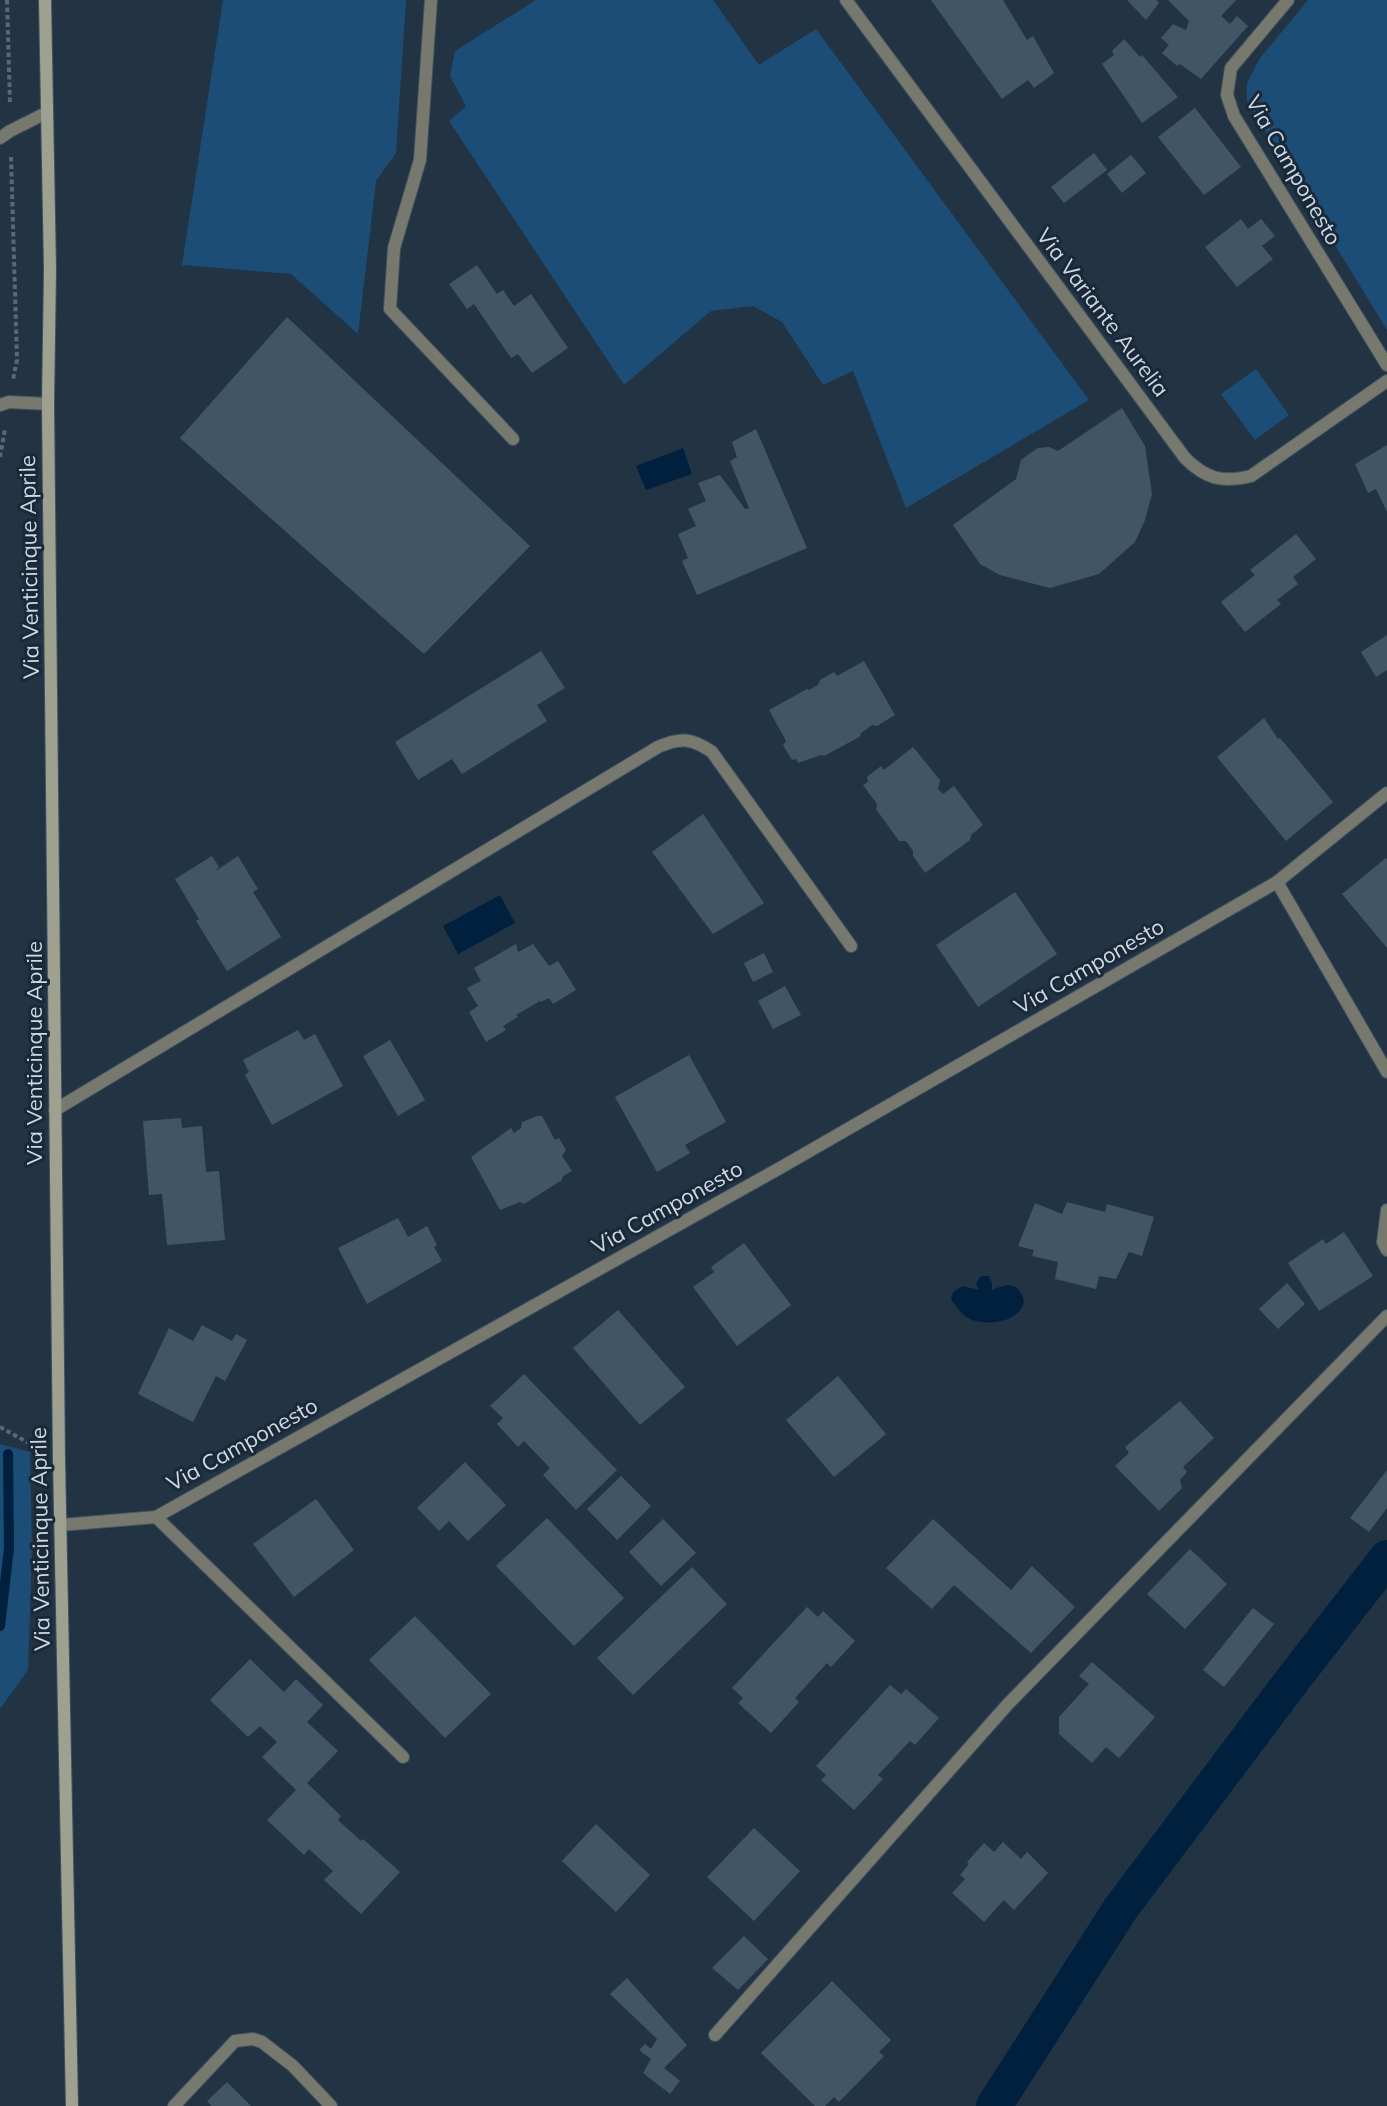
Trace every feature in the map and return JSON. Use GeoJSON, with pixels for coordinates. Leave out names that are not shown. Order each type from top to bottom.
{"type":"FeatureCollection","features":[{"type":"Feature","properties":{"kind":"main road","name":"Via Venticinque Aprile"},"geometry":{"type":"LineString","coordinates":[[45,0],[50,270],[48,404],[59,1460],[72,2106]]}},
{"type":"Feature","properties":{"kind":"street"},"geometry":{"type":"LineString","coordinates":[[431,0],[420,160],[394,248],[390,309],[513,439]]}},
{"type":"Feature","properties":{"kind":"street","name":"Via Variante Aurelia"},"geometry":{"type":"LineString","coordinates":[[846,0],[1185,458],[1198,471],[1215,478],[1233,480],[1251,476],[1387,381]]}},
{"type":"Feature","properties":{"kind":"street","name":"Via Camponesto"},"geometry":{"type":"LineString","coordinates":[[1288,0],[1232,68],[1227,95],[1234,116],[1387,365]]}},
{"type":"Feature","properties":{"kind":"street"},"geometry":{"type":"LineString","coordinates":[[5,135],[46,113]]}},
{"type":"Feature","properties":{"kind":"street"},"geometry":{"type":"LineString","coordinates":[[5,403],[48,404]]}},
{"type":"Feature","properties":{"kind":"street"},"geometry":{"type":"LineString","coordinates":[[55,1110],[671,741],[686,740],[700,743],[712,752],[852,946]]}},
{"type":"Feature","properties":{"kind":"street","name":"Via Camponesto"},"geometry":{"type":"LineString","coordinates":[[61,1525],[156,1517],[780,1168],[1277,882],[1387,793]]}},
{"type":"Feature","properties":{"kind":"street"},"geometry":{"type":"LineString","coordinates":[[1277,882],[1387,1072]]}},
{"type":"Feature","properties":{"kind":"street"},"geometry":{"type":"LineString","coordinates":[[1387,1210],[1383,1242],[1387,1250]]}},
{"type":"Feature","properties":{"kind":"street"},"geometry":{"type":"LineString","coordinates":[[715,2035],[1008,1704],[1387,1316]]}},
{"type":"Feature","properties":{"kind":"street"},"geometry":{"type":"LineString","coordinates":[[156,1517],[403,1757]]}},
{"type":"Feature","properties":{"kind":"street"},"geometry":{"type":"LineString","coordinates":[[174,2106],[235,2041],[253,2039],[262,2042],[294,2066],[331,2106]]}},
{"type":"Feature","properties":{"kind":"path"},"geometry":{"type":"LineString","coordinates":[[0,457],[5,403],[17,360],[5,135],[7,0]]}},
{"type":"Feature","properties":{"kind":"path"},"geometry":{"type":"LineString","coordinates":[[0,1427],[59,1460]]}},
{"type":"Feature","properties":{"kind":"shaded area"},"geometry":{"type":"Polygon","coordinates":[[[223,0],[406,0],[396,153],[376,181],[358,334],[291,274],[182,265],[223,0]]]}},
{"type":"Feature","properties":{"kind":"shaded area"},"geometry":{"type":"Polygon","coordinates":[[[536,0],[713,0],[759,65],[816,29],[1089,400],[906,508],[853,371],[823,385],[782,322],[753,306],[711,311],[624,385],[449,121],[466,106],[450,76],[455,51],[536,0]]]}},
{"type":"Feature","properties":{"kind":"shaded area"},"geometry":{"type":"Polygon","coordinates":[[[1308,0],[1387,0],[1387,330],[1247,101],[1247,83],[1260,58],[1308,0]]]}},
{"type":"Feature","properties":{"kind":"shaded area"},"geometry":{"type":"Polygon","coordinates":[[[1256,369],[1289,415],[1255,440],[1221,394],[1256,369]]]}},
{"type":"Feature","properties":{"kind":"shaded area"},"geometry":{"type":"Polygon","coordinates":[[[683,448],[692,474],[646,490],[636,466],[683,448]]]}},
{"type":"Feature","properties":{"kind":"shaded area"},"geometry":{"type":"Polygon","coordinates":[[[500,895],[515,923],[458,954],[443,926],[500,895]]]}},
{"type":"Feature","properties":{"kind":"shaded area"},"geometry":{"type":"Polygon","coordinates":[[[981,1276],[989,1276],[992,1290],[1007,1285],[1014,1286],[1024,1300],[1020,1311],[1008,1319],[992,1322],[976,1321],[964,1315],[951,1299],[953,1292],[963,1286],[979,1290],[976,1283],[981,1276]]]}},
{"type":"Feature","properties":{"kind":"shaded area"},"geometry":{"type":"Polygon","coordinates":[[[0,1444],[30,1452],[32,1550],[28,1670],[0,1709],[0,1444]]]}},
{"type":"Feature","properties":{"kind":"building"},"geometry":{"type":"Polygon","coordinates":[[[931,0],[1003,0],[1027,40],[1033,36],[1054,73],[1034,88],[1028,80],[1002,99],[931,0]]]}},
{"type":"Feature","properties":{"kind":"building"},"geometry":{"type":"Polygon","coordinates":[[[1127,0],[1156,0],[1159,3],[1146,20],[1127,0]]]}},
{"type":"Feature","properties":{"kind":"building"},"geometry":{"type":"Polygon","coordinates":[[[1168,0],[1236,0],[1221,16],[1230,24],[1237,16],[1248,26],[1201,79],[1180,64],[1177,66],[1162,53],[1169,45],[1161,38],[1173,24],[1186,30],[1189,21],[1168,0]]]}},
{"type":"Feature","properties":{"kind":"building"},"geometry":{"type":"Polygon","coordinates":[[[1124,39],[1140,57],[1142,55],[1178,97],[1142,123],[1102,64],[1114,55],[1112,51],[1124,39]]]}},
{"type":"Feature","properties":{"kind":"building"},"geometry":{"type":"Polygon","coordinates":[[[1195,108],[1241,167],[1204,195],[1158,137],[1195,108]]]}},
{"type":"Feature","properties":{"kind":"building"},"geometry":{"type":"Polygon","coordinates":[[[1094,153],[1107,170],[1064,203],[1051,187],[1094,153]]]}},
{"type":"Feature","properties":{"kind":"building"},"geometry":{"type":"Polygon","coordinates":[[[1131,155],[1146,173],[1122,193],[1107,174],[1131,155]]]}},
{"type":"Feature","properties":{"kind":"building"},"geometry":{"type":"Polygon","coordinates":[[[1241,219],[1248,229],[1261,219],[1275,236],[1262,246],[1273,259],[1237,287],[1205,247],[1241,219]]]}},
{"type":"Feature","properties":{"kind":"building"},"geometry":{"type":"Polygon","coordinates":[[[477,265],[497,294],[503,290],[514,306],[531,294],[568,348],[532,373],[518,354],[511,358],[474,304],[467,309],[449,284],[477,265]]]}},
{"type":"Feature","properties":{"kind":"building"},"geometry":{"type":"Polygon","coordinates":[[[287,317],[530,546],[424,654],[180,438],[287,317]]]}},
{"type":"Feature","properties":{"kind":"building"},"geometry":{"type":"Polygon","coordinates":[[[1122,408],[1145,446],[1152,494],[1145,520],[1135,542],[1099,574],[1050,588],[1000,575],[980,564],[953,525],[1016,479],[1021,460],[1029,454],[1038,448],[1049,447],[1058,451],[1122,408]]]}},
{"type":"Feature","properties":{"kind":"building"},"geometry":{"type":"Polygon","coordinates":[[[756,429],[807,548],[697,595],[682,561],[688,558],[678,534],[696,526],[688,509],[706,501],[698,483],[720,475],[745,509],[749,508],[730,461],[737,457],[732,442],[756,429]]]}},
{"type":"Feature","properties":{"kind":"building"},"geometry":{"type":"Polygon","coordinates":[[[1387,445],[1387,512],[1376,489],[1368,493],[1355,464],[1387,445]]]}},
{"type":"Feature","properties":{"kind":"building"},"geometry":{"type":"Polygon","coordinates":[[[1296,534],[1316,559],[1293,577],[1298,584],[1277,600],[1281,604],[1245,632],[1221,602],[1255,575],[1250,570],[1296,534]]]}},
{"type":"Feature","properties":{"kind":"building"},"geometry":{"type":"Polygon","coordinates":[[[1387,635],[1387,670],[1376,677],[1361,652],[1387,635]]]}},
{"type":"Feature","properties":{"kind":"building"},"geometry":{"type":"Polygon","coordinates":[[[541,651],[565,688],[537,705],[547,721],[462,774],[452,759],[418,780],[395,742],[541,651]]]}},
{"type":"Feature","properties":{"kind":"building"},"geometry":{"type":"Polygon","coordinates":[[[864,661],[895,715],[877,726],[872,725],[860,734],[861,736],[824,756],[798,763],[796,759],[792,760],[783,745],[786,741],[769,710],[818,685],[820,680],[834,672],[837,676],[864,661]]]}},
{"type":"Feature","properties":{"kind":"building"},"geometry":{"type":"Polygon","coordinates":[[[1264,718],[1278,739],[1280,738],[1333,802],[1286,841],[1217,757],[1264,718]]]}},
{"type":"Feature","properties":{"kind":"building"},"geometry":{"type":"Polygon","coordinates":[[[913,747],[940,780],[938,789],[943,794],[954,786],[983,825],[971,835],[970,840],[925,873],[906,841],[899,841],[876,809],[877,804],[863,785],[868,782],[867,777],[881,766],[884,770],[913,747]]]}},
{"type":"Feature","properties":{"kind":"building"},"geometry":{"type":"Polygon","coordinates":[[[703,814],[764,903],[713,934],[652,852],[703,814]]]}},
{"type":"Feature","properties":{"kind":"building"},"geometry":{"type":"Polygon","coordinates":[[[212,856],[219,867],[214,872],[238,856],[258,889],[253,892],[281,937],[227,971],[196,921],[199,919],[175,879],[212,856]]]}},
{"type":"Feature","properties":{"kind":"building"},"geometry":{"type":"Polygon","coordinates":[[[1387,859],[1387,948],[1342,894],[1387,859]]]}},
{"type":"Feature","properties":{"kind":"building"},"geometry":{"type":"Polygon","coordinates":[[[1015,892],[1057,954],[978,1007],[936,945],[1015,892]]]}},
{"type":"Feature","properties":{"kind":"building"},"geometry":{"type":"Polygon","coordinates":[[[516,944],[518,952],[533,944],[549,966],[558,961],[576,990],[553,1004],[549,998],[540,1001],[516,1015],[518,1017],[503,1026],[506,1030],[486,1042],[469,1012],[478,1006],[467,988],[481,981],[474,968],[516,944]]]}},
{"type":"Feature","properties":{"kind":"building"},"geometry":{"type":"Polygon","coordinates":[[[764,953],[773,972],[753,982],[744,963],[764,953]]]}},
{"type":"Feature","properties":{"kind":"building"},"geometry":{"type":"Polygon","coordinates":[[[785,986],[801,1015],[773,1029],[758,1001],[785,986]]]}},
{"type":"Feature","properties":{"kind":"building"},"geometry":{"type":"Polygon","coordinates":[[[298,1030],[304,1040],[315,1034],[343,1086],[272,1125],[245,1075],[249,1072],[243,1060],[298,1030]]]}},
{"type":"Feature","properties":{"kind":"building"},"geometry":{"type":"Polygon","coordinates":[[[390,1040],[425,1100],[398,1116],[363,1056],[390,1040]]]}},
{"type":"Feature","properties":{"kind":"building"},"geometry":{"type":"Polygon","coordinates":[[[689,1055],[726,1122],[685,1145],[690,1153],[657,1172],[615,1097],[689,1055]]]}},
{"type":"Feature","properties":{"kind":"building"},"geometry":{"type":"Polygon","coordinates":[[[542,1116],[555,1140],[559,1138],[566,1150],[562,1156],[572,1171],[524,1204],[520,1202],[500,1210],[471,1157],[511,1128],[514,1133],[521,1128],[522,1122],[542,1116]]]}},
{"type":"Feature","properties":{"kind":"building"},"geometry":{"type":"Polygon","coordinates":[[[181,1118],[182,1128],[202,1126],[206,1172],[219,1171],[225,1240],[167,1245],[162,1194],[149,1195],[143,1121],[181,1118]]]}},
{"type":"Feature","properties":{"kind":"building"},"geometry":{"type":"Polygon","coordinates":[[[1067,1202],[1105,1212],[1107,1204],[1154,1217],[1142,1256],[1129,1252],[1116,1279],[1099,1276],[1096,1289],[1055,1279],[1058,1262],[1032,1256],[1034,1250],[1018,1246],[1035,1203],[1062,1214],[1067,1202]]]}},
{"type":"Feature","properties":{"kind":"building"},"geometry":{"type":"Polygon","coordinates":[[[398,1218],[408,1237],[427,1226],[437,1245],[434,1247],[442,1261],[367,1304],[338,1248],[398,1218]]]}},
{"type":"Feature","properties":{"kind":"building"},"geometry":{"type":"Polygon","coordinates":[[[1344,1232],[1373,1276],[1319,1311],[1288,1263],[1323,1239],[1326,1244],[1344,1232]]]}},
{"type":"Feature","properties":{"kind":"building"},"geometry":{"type":"Polygon","coordinates":[[[744,1243],[791,1305],[737,1346],[693,1287],[714,1272],[711,1267],[744,1243]]]}},
{"type":"Feature","properties":{"kind":"building"},"geometry":{"type":"Polygon","coordinates":[[[1287,1283],[1305,1304],[1278,1329],[1259,1309],[1287,1283]]]}},
{"type":"Feature","properties":{"kind":"building"},"geometry":{"type":"Polygon","coordinates":[[[618,1310],[685,1387],[640,1425],[573,1348],[618,1310]]]}},
{"type":"Feature","properties":{"kind":"building"},"geometry":{"type":"Polygon","coordinates":[[[202,1325],[232,1341],[236,1334],[247,1340],[225,1381],[216,1376],[193,1422],[138,1394],[169,1328],[193,1341],[202,1325]]]}},
{"type":"Feature","properties":{"kind":"building"},"geometry":{"type":"Polygon","coordinates":[[[524,1374],[617,1470],[576,1510],[543,1475],[550,1468],[524,1441],[518,1447],[497,1424],[503,1418],[490,1406],[524,1374]]]}},
{"type":"Feature","properties":{"kind":"building"},"geometry":{"type":"Polygon","coordinates":[[[838,1376],[886,1434],[834,1477],[786,1420],[838,1376]]]}},
{"type":"Feature","properties":{"kind":"building"},"geometry":{"type":"Polygon","coordinates":[[[1180,1401],[1214,1438],[1183,1467],[1187,1472],[1180,1480],[1182,1488],[1159,1511],[1115,1466],[1129,1453],[1125,1447],[1180,1401]]]}},
{"type":"Feature","properties":{"kind":"building"},"geometry":{"type":"Polygon","coordinates":[[[465,1462],[506,1505],[468,1541],[449,1521],[439,1531],[417,1508],[465,1462]]]}},
{"type":"Feature","properties":{"kind":"building"},"geometry":{"type":"Polygon","coordinates":[[[1387,1470],[1387,1508],[1369,1532],[1350,1518],[1387,1470]]]}},
{"type":"Feature","properties":{"kind":"building"},"geometry":{"type":"Polygon","coordinates":[[[621,1476],[651,1506],[617,1540],[587,1509],[621,1476]]]}},
{"type":"Feature","properties":{"kind":"building"},"geometry":{"type":"Polygon","coordinates":[[[316,1499],[354,1550],[294,1597],[253,1544],[316,1499]]]}},
{"type":"Feature","properties":{"kind":"building"},"geometry":{"type":"Polygon","coordinates":[[[547,1518],[624,1598],[574,1646],[496,1566],[547,1518]]]}},
{"type":"Feature","properties":{"kind":"building"},"geometry":{"type":"Polygon","coordinates":[[[663,1519],[696,1553],[661,1586],[629,1552],[663,1519]]]}},
{"type":"Feature","properties":{"kind":"building"},"geometry":{"type":"Polygon","coordinates":[[[933,1519],[1011,1590],[1032,1566],[1075,1607],[1031,1653],[954,1585],[932,1609],[886,1568],[933,1519]]]}},
{"type":"Feature","properties":{"kind":"building"},"geometry":{"type":"Polygon","coordinates":[[[1190,1549],[1227,1584],[1185,1629],[1147,1594],[1190,1549]]]}},
{"type":"Feature","properties":{"kind":"building"},"geometry":{"type":"Polygon","coordinates":[[[692,1567],[727,1604],[633,1695],[597,1658],[692,1567]]]}},
{"type":"Feature","properties":{"kind":"building"},"geometry":{"type":"Polygon","coordinates":[[[807,1607],[818,1617],[823,1611],[855,1641],[831,1667],[827,1663],[795,1698],[799,1702],[771,1733],[738,1703],[743,1698],[732,1688],[807,1607]]]}},
{"type":"Feature","properties":{"kind":"building"},"geometry":{"type":"Polygon","coordinates":[[[1253,1608],[1274,1624],[1224,1687],[1203,1670],[1253,1608]]]}},
{"type":"Feature","properties":{"kind":"building"},"geometry":{"type":"Polygon","coordinates":[[[415,1616],[491,1694],[445,1738],[369,1660],[415,1616]]]}},
{"type":"Feature","properties":{"kind":"building"},"geometry":{"type":"Polygon","coordinates":[[[250,1659],[284,1692],[296,1679],[323,1705],[307,1722],[338,1751],[307,1783],[341,1816],[338,1820],[400,1872],[361,1914],[324,1880],[333,1871],[309,1849],[304,1855],[267,1820],[296,1790],[262,1757],[277,1742],[260,1726],[248,1737],[210,1700],[250,1659]]]}},
{"type":"Feature","properties":{"kind":"building"},"geometry":{"type":"Polygon","coordinates":[[[1092,1662],[1155,1717],[1119,1758],[1106,1747],[1092,1763],[1059,1734],[1059,1717],[1089,1684],[1079,1676],[1092,1662]]]}},
{"type":"Feature","properties":{"kind":"building"},"geometry":{"type":"Polygon","coordinates":[[[890,1685],[901,1694],[906,1689],[939,1718],[915,1745],[910,1741],[878,1775],[883,1779],[854,1810],[821,1780],[826,1775],[816,1766],[890,1685]]]}},
{"type":"Feature","properties":{"kind":"building"},"geometry":{"type":"Polygon","coordinates":[[[596,1824],[650,1875],[616,1912],[562,1861],[596,1824]]]}},
{"type":"Feature","properties":{"kind":"building"},"geometry":{"type":"Polygon","coordinates":[[[754,1828],[800,1871],[754,1921],[707,1877],[754,1828]]]}},
{"type":"Feature","properties":{"kind":"building"},"geometry":{"type":"Polygon","coordinates":[[[1003,1842],[1021,1859],[1027,1852],[1048,1873],[1014,1910],[1004,1900],[984,1922],[952,1893],[965,1879],[960,1875],[969,1864],[967,1862],[984,1843],[994,1852],[1003,1842]]]}},
{"type":"Feature","properties":{"kind":"building"},"geometry":{"type":"Polygon","coordinates":[[[744,1936],[768,1959],[738,1990],[712,1968],[744,1936]]]}},
{"type":"Feature","properties":{"kind":"building"},"geometry":{"type":"Polygon","coordinates":[[[627,1978],[687,2045],[664,2068],[680,2081],[670,2094],[643,2073],[651,2059],[639,2050],[645,2044],[651,2049],[657,2039],[610,1994],[627,1978]]]}},
{"type":"Feature","properties":{"kind":"building"},"geometry":{"type":"Polygon","coordinates":[[[832,1981],[891,2040],[879,2052],[884,2056],[839,2102],[834,2097],[825,2106],[815,2106],[761,2053],[832,1981]]]}},
{"type":"Feature","properties":{"kind":"building"},"geometry":{"type":"Polygon","coordinates":[[[227,2082],[251,2106],[211,2106],[207,2101],[227,2082]]]}},
{"type":"Feature","properties":{"kind":"waterway"},"geometry":{"type":"LineString","coordinates":[[0,1626],[9,1548],[8,1454]]}},
{"type":"Feature","properties":{"kind":"waterway"},"geometry":{"type":"LineString","coordinates":[[994,2106],[1121,1908],[1387,1558]]}}]}
